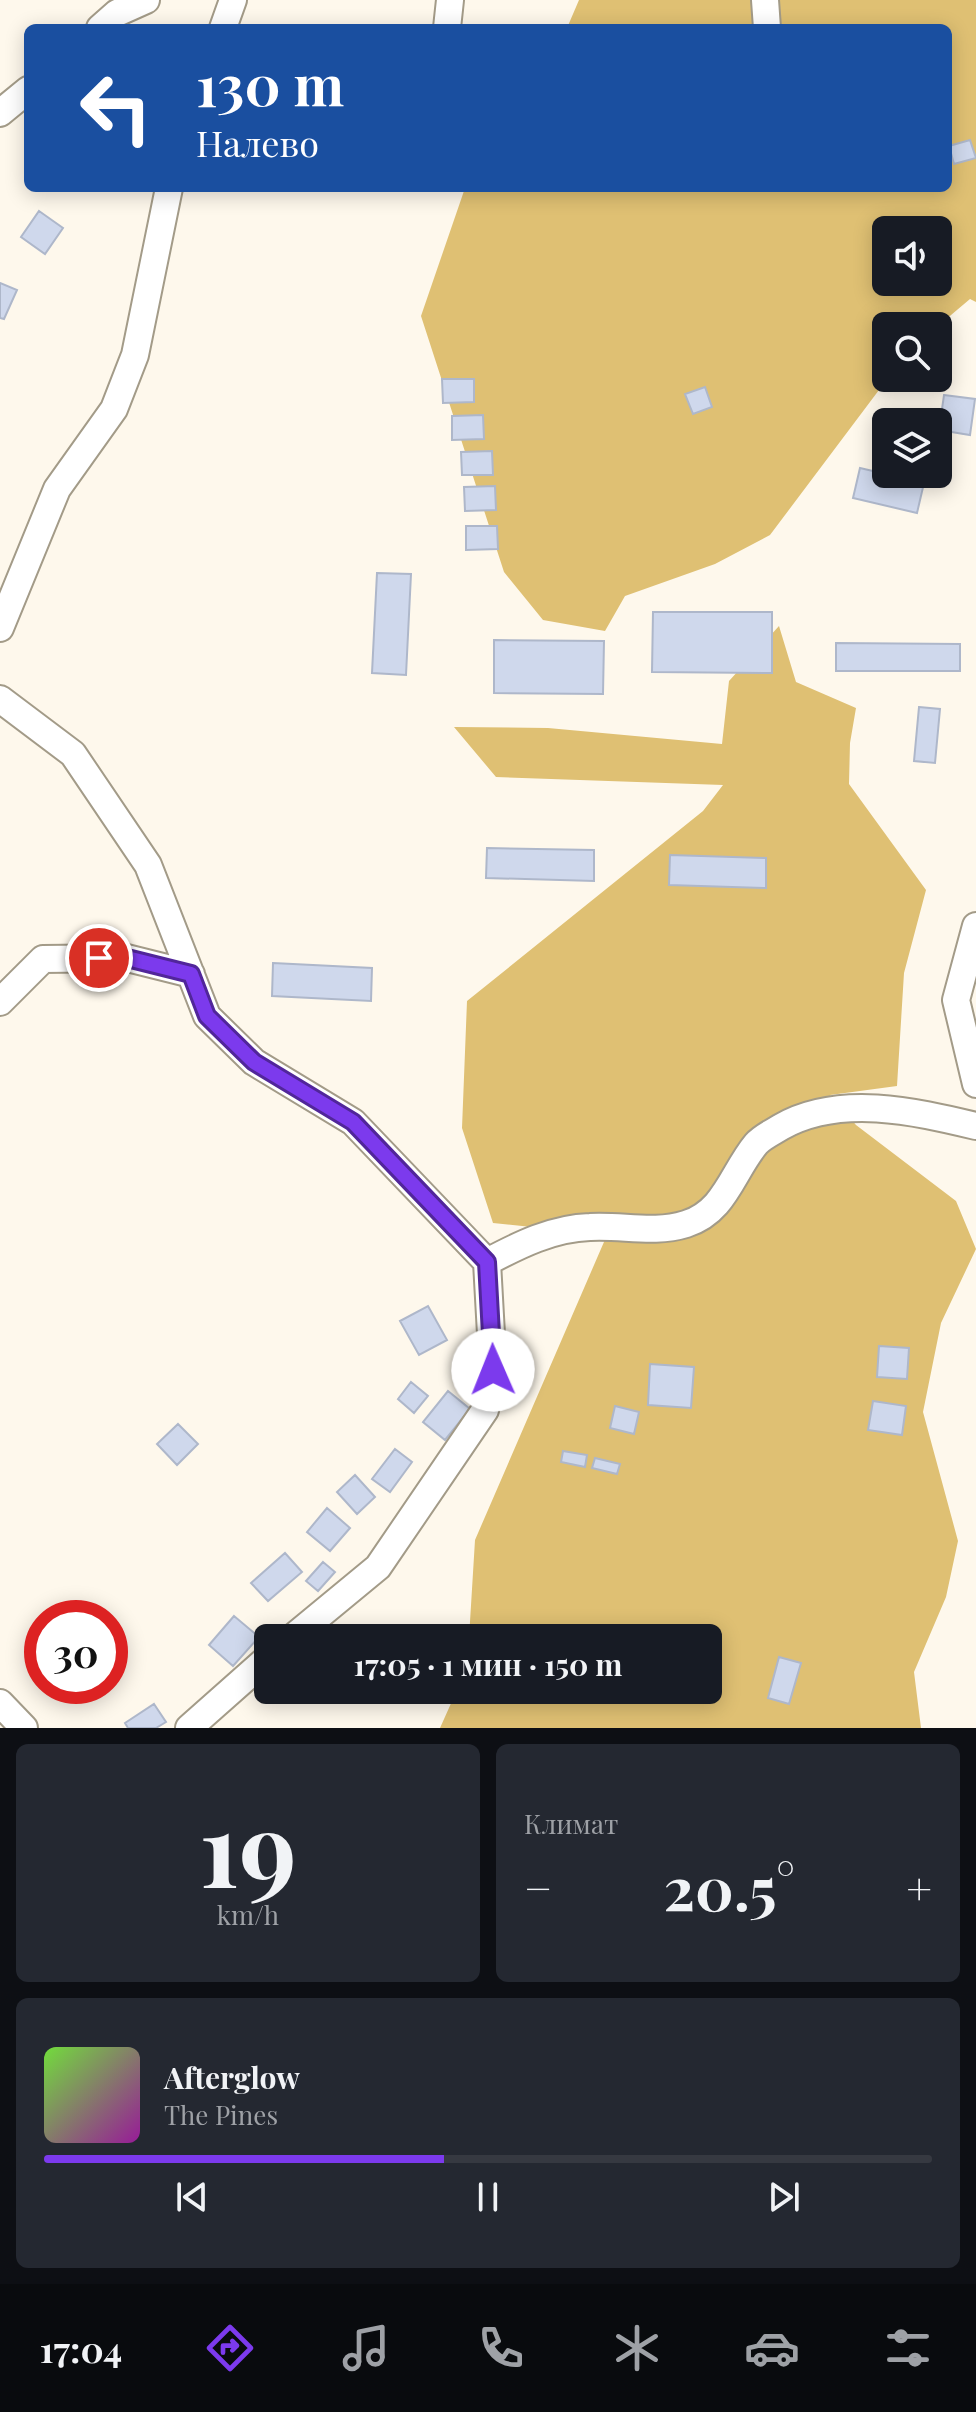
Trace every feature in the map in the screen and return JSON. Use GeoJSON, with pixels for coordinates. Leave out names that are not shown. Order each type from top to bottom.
{"type":"FeatureCollection","features":[{"type":"Feature","properties":{"kind":"street"},"geometry":{"type":"LineString","coordinates":[[105,24],[117,13],[146,0]]}},
{"type":"Feature","properties":{"kind":"street"},"geometry":{"type":"LineString","coordinates":[[224,24],[233,0]]}},
{"type":"Feature","properties":{"kind":"street"},"geometry":{"type":"LineString","coordinates":[[447,24],[450,0]]}},
{"type":"Feature","properties":{"kind":"street"},"geometry":{"type":"LineString","coordinates":[[765,0],[767,24]]}},
{"type":"Feature","properties":{"kind":"street"},"geometry":{"type":"LineString","coordinates":[[0,113],[24,93]]}},
{"type":"Feature","properties":{"kind":"street"},"geometry":{"type":"LineString","coordinates":[[0,628],[57,489],[114,409],[135,355],[168,192]]}},
{"type":"Feature","properties":{"kind":"street"},"geometry":{"type":"LineString","coordinates":[[0,699],[73,754],[148,865],[207,1016],[254,1062],[353,1122],[487,1262],[493,1370],[485,1410],[378,1567],[309,1624]]}},
{"type":"Feature","properties":{"kind":"street"},"geometry":{"type":"LineString","coordinates":[[976,926],[956,1000],[976,1084]]}},
{"type":"Feature","properties":{"kind":"street"},"geometry":{"type":"LineString","coordinates":[[0,1002],[43,959],[127,958],[191,974]]}},
{"type":"Feature","properties":{"kind":"street"},"geometry":{"type":"LineString","coordinates":[[487,1262],[525,1242],[556,1233],[589,1227],[653,1230],[705,1217],[724,1197],[758,1141],[800,1116],[837,1108],[917,1113],[976,1126]]}},
{"type":"Feature","properties":{"kind":"street"},"geometry":{"type":"LineString","coordinates":[[189,1728],[254,1670]]}},
{"type":"Feature","properties":{"kind":"street"},"geometry":{"type":"LineString","coordinates":[[0,1703],[24,1728]]}},
{"type":"Feature","properties":{"kind":"shaded area"},"geometry":{"type":"Polygon","coordinates":[[[579,0],[976,0],[976,302],[970,299],[952,314],[872,312],[872,392],[877,392],[770,535],[715,564],[625,596],[605,631],[543,620],[504,572],[421,316],[464,192],[952,192],[952,24],[569,24],[579,0]]]}},
{"type":"Feature","properties":{"kind":"shaded area"},"geometry":{"type":"Polygon","coordinates":[[[779,626],[796,682],[856,708],[850,743],[849,784],[926,890],[904,973],[897,1086],[830,1095],[856,1125],[956,1201],[976,1249],[941,1323],[923,1412],[958,1541],[946,1597],[914,1672],[921,1728],[440,1728],[451,1704],[722,1704],[722,1624],[470,1624],[475,1540],[607,1235],[493,1223],[462,1128],[467,1001],[703,811],[723,785],[496,777],[454,727],[548,728],[722,744],[729,681],[779,626]]]}},
{"type":"Feature","properties":{"kind":"building"},"geometry":{"type":"Polygon","coordinates":[[[970,140],[976,158],[954,164],[952,145],[970,140]]]}},
{"type":"Feature","properties":{"kind":"building"},"geometry":{"type":"Polygon","coordinates":[[[39,211],[63,228],[45,254],[21,237],[39,211]]]}},
{"type":"Feature","properties":{"kind":"building"},"geometry":{"type":"Polygon","coordinates":[[[0,283],[17,290],[4,319],[0,318],[0,283]]]}},
{"type":"Feature","properties":{"kind":"building"},"geometry":{"type":"Polygon","coordinates":[[[442,379],[474,379],[474,402],[443,403],[442,379]]]}},
{"type":"Feature","properties":{"kind":"building"},"geometry":{"type":"Polygon","coordinates":[[[705,387],[712,407],[693,414],[685,394],[705,387]]]}},
{"type":"Feature","properties":{"kind":"building"},"geometry":{"type":"Polygon","coordinates":[[[944,395],[975,399],[970,435],[952,432],[952,408],[942,408],[944,395]]]}},
{"type":"Feature","properties":{"kind":"building"},"geometry":{"type":"Polygon","coordinates":[[[483,415],[484,439],[452,440],[452,416],[483,415]]]}},
{"type":"Feature","properties":{"kind":"building"},"geometry":{"type":"Polygon","coordinates":[[[492,451],[493,475],[462,475],[461,452],[492,451]]]}},
{"type":"Feature","properties":{"kind":"building"},"geometry":{"type":"Polygon","coordinates":[[[860,468],[872,471],[872,488],[923,488],[917,513],[853,498],[860,468]]]}},
{"type":"Feature","properties":{"kind":"building"},"geometry":{"type":"Polygon","coordinates":[[[495,486],[496,510],[465,511],[464,487],[495,486]]]}},
{"type":"Feature","properties":{"kind":"building"},"geometry":{"type":"Polygon","coordinates":[[[466,526],[497,526],[498,549],[466,550],[466,526]]]}},
{"type":"Feature","properties":{"kind":"building"},"geometry":{"type":"Polygon","coordinates":[[[377,573],[411,574],[406,675],[372,673],[377,573]]]}},
{"type":"Feature","properties":{"kind":"building"},"geometry":{"type":"Polygon","coordinates":[[[653,612],[772,612],[772,673],[652,672],[653,612]]]}},
{"type":"Feature","properties":{"kind":"building"},"geometry":{"type":"Polygon","coordinates":[[[494,640],[604,641],[603,694],[494,693],[494,640]]]}},
{"type":"Feature","properties":{"kind":"building"},"geometry":{"type":"Polygon","coordinates":[[[836,643],[960,644],[960,671],[836,671],[836,643]]]}},
{"type":"Feature","properties":{"kind":"building"},"geometry":{"type":"Polygon","coordinates":[[[919,707],[940,709],[935,763],[914,761],[919,707]]]}},
{"type":"Feature","properties":{"kind":"building"},"geometry":{"type":"Polygon","coordinates":[[[487,848],[594,850],[594,881],[486,878],[487,848]]]}},
{"type":"Feature","properties":{"kind":"building"},"geometry":{"type":"Polygon","coordinates":[[[670,855],[766,858],[766,888],[669,885],[670,855]]]}},
{"type":"Feature","properties":{"kind":"building"},"geometry":{"type":"Polygon","coordinates":[[[273,963],[372,968],[371,1001],[272,996],[273,963]]]}},
{"type":"Feature","properties":{"kind":"building"},"geometry":{"type":"Polygon","coordinates":[[[428,1306],[447,1340],[419,1355],[400,1321],[428,1306]]]}},
{"type":"Feature","properties":{"kind":"building"},"geometry":{"type":"Polygon","coordinates":[[[879,1346],[909,1348],[907,1379],[877,1377],[879,1346]]]}},
{"type":"Feature","properties":{"kind":"building"},"geometry":{"type":"Polygon","coordinates":[[[650,1364],[694,1367],[691,1408],[648,1405],[650,1364]]]}},
{"type":"Feature","properties":{"kind":"building"},"geometry":{"type":"Polygon","coordinates":[[[411,1382],[428,1396],[414,1413],[398,1399],[411,1382]]]}},
{"type":"Feature","properties":{"kind":"building"},"geometry":{"type":"Polygon","coordinates":[[[448,1391],[470,1409],[445,1440],[423,1422],[448,1391]]]}},
{"type":"Feature","properties":{"kind":"building"},"geometry":{"type":"Polygon","coordinates":[[[873,1401],[906,1406],[902,1435],[868,1430],[873,1401]]]}},
{"type":"Feature","properties":{"kind":"building"},"geometry":{"type":"Polygon","coordinates":[[[615,1406],[639,1412],[634,1434],[610,1428],[615,1406]]]}},
{"type":"Feature","properties":{"kind":"building"},"geometry":{"type":"Polygon","coordinates":[[[178,1424],[198,1444],[177,1465],[157,1444],[178,1424]]]}},
{"type":"Feature","properties":{"kind":"building"},"geometry":{"type":"Polygon","coordinates":[[[395,1449],[412,1462],[390,1492],[372,1479],[395,1449]]]}},
{"type":"Feature","properties":{"kind":"building"},"geometry":{"type":"Polygon","coordinates":[[[563,1451],[587,1455],[585,1467],[561,1462],[563,1451]]]}},
{"type":"Feature","properties":{"kind":"building"},"geometry":{"type":"Polygon","coordinates":[[[595,1458],[620,1464],[617,1474],[592,1468],[595,1458]]]}},
{"type":"Feature","properties":{"kind":"building"},"geometry":{"type":"Polygon","coordinates":[[[355,1475],[375,1497],[357,1514],[337,1492],[355,1475]]]}},
{"type":"Feature","properties":{"kind":"building"},"geometry":{"type":"Polygon","coordinates":[[[327,1508],[350,1528],[330,1551],[307,1532],[327,1508]]]}},
{"type":"Feature","properties":{"kind":"building"},"geometry":{"type":"Polygon","coordinates":[[[285,1553],[302,1572],[268,1601],[251,1583],[285,1553]]]}},
{"type":"Feature","properties":{"kind":"building"},"geometry":{"type":"Polygon","coordinates":[[[323,1562],[335,1572],[318,1591],[306,1581],[323,1562]]]}},
{"type":"Feature","properties":{"kind":"building"},"geometry":{"type":"Polygon","coordinates":[[[234,1616],[254,1633],[254,1643],[233,1666],[209,1645],[234,1616]]]}},
{"type":"Feature","properties":{"kind":"building"},"geometry":{"type":"Polygon","coordinates":[[[779,1657],[801,1663],[789,1704],[768,1698],[779,1657]]]}},
{"type":"Feature","properties":{"kind":"building"},"geometry":{"type":"Polygon","coordinates":[[[154,1704],[166,1722],[156,1728],[128,1728],[125,1723],[154,1704]]]}},
{"type":"Feature","properties":{"kind":"route"},"geometry":{"type":"LineString","coordinates":[[99,958],[127,958],[191,974],[207,1016],[254,1062],[353,1122],[449,1222],[487,1262],[492,1299],[493,1370]]}}]}
